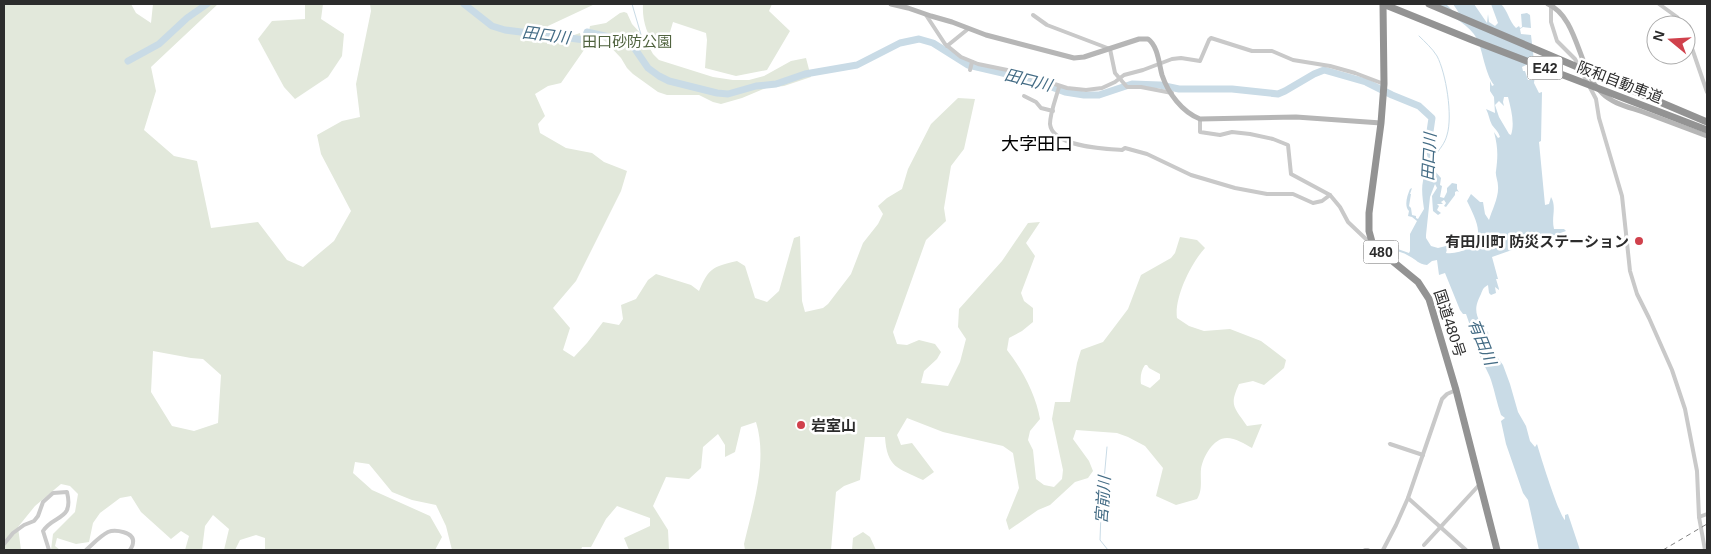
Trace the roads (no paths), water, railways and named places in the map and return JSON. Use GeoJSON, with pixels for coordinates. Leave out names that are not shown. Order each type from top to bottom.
{"type":"FeatureCollection","features":[{"type":"Feature","properties":{"kind":"highway","name":"480"},"geometry":{"type":"LineString","coordinates":[[1372,242],[1369,231],[1369,213],[1383,95],[1383,4]]}},
{"type":"Feature","properties":{"kind":"highway","name":"阪和自動車道"},"geometry":{"type":"LineString","coordinates":[[1383,4],[1707,130]]}},
{"type":"Feature","properties":{"kind":"highway","name":"阪和自動車道"},"geometry":{"type":"LineString","coordinates":[[1429,4],[1707,122]]}},
{"type":"Feature","properties":{"kind":"highway","name":"国道480号"},"geometry":{"type":"LineString","coordinates":[[1372,242],[1384,255],[1412,276],[1426,292],[1435,315],[1456,390],[1497,550]]}},
{"type":"Feature","properties":{"kind":"street"},"geometry":{"type":"LineString","coordinates":[[891,4],[911,8],[990,36],[1074,58],[1084,57],[1146,38],[1153,43],[1164,80],[1170,91],[1187,112],[1200,119],[1296,117],[1381,123]]}},
{"type":"Feature","properties":{"kind":"street"},"geometry":{"type":"LineString","coordinates":[[1550,4],[1565,19],[1592,81],[1602,94],[1615,102],[1707,136]]}},
{"type":"Feature","properties":{"kind":"street"},"geometry":{"type":"LineString","coordinates":[[1550,4],[1551,22],[1555,37],[1575,59],[1596,100],[1599,118],[1622,196],[1630,271],[1637,294],[1672,370],[1685,409],[1698,471],[1699,517],[1705,550]]}},
{"type":"Feature","properties":{"kind":"street"},"geometry":{"type":"LineString","coordinates":[[1660,4],[1674,15]]}},
{"type":"Feature","properties":{"kind":"street"},"geometry":{"type":"LineString","coordinates":[[926,14],[947,46],[961,57],[972,62],[1017,72],[1059,87],[1096,89],[1120,80],[1124,75],[1159,64],[1181,58],[1202,60],[1211,38],[1252,51],[1272,52],[1293,60],[1330,66],[1355,73],[1383,85]]}},
{"type":"Feature","properties":{"kind":"street"},"geometry":{"type":"LineString","coordinates":[[1033,15],[1047,25],[1110,49]]}},
{"type":"Feature","properties":{"kind":"street"},"geometry":{"type":"LineString","coordinates":[[947,46],[968,29]]}},
{"type":"Feature","properties":{"kind":"street"},"geometry":{"type":"LineString","coordinates":[[1110,49],[1114,70],[1126,87],[1145,87],[1170,91]]}},
{"type":"Feature","properties":{"kind":"street"},"geometry":{"type":"LineString","coordinates":[[1696,61],[1707,92]]}},
{"type":"Feature","properties":{"kind":"street"},"geometry":{"type":"LineString","coordinates":[[970,69],[972,62]]}},
{"type":"Feature","properties":{"kind":"street"},"geometry":{"type":"LineString","coordinates":[[1059,87],[1050,125],[1053,132],[1061,139],[1085,147],[1122,150],[1125,148],[1148,154],[1191,175],[1256,192],[1293,194],[1313,203],[1322,201],[1330,195]]}},
{"type":"Feature","properties":{"kind":"street"},"geometry":{"type":"LineString","coordinates":[[1024,96],[1036,102],[1041,108],[1053,111]]}},
{"type":"Feature","properties":{"kind":"street"},"geometry":{"type":"LineString","coordinates":[[1200,119],[1200,132],[1220,135],[1232,132],[1250,134],[1273,139],[1288,145],[1291,174],[1330,195],[1340,207],[1348,222],[1368,241],[1372,242]]}},
{"type":"Feature","properties":{"kind":"street"},"geometry":{"type":"LineString","coordinates":[[1383,550],[1408,498],[1442,400],[1447,394],[1456,390]]}},
{"type":"Feature","properties":{"kind":"street"},"geometry":{"type":"LineString","coordinates":[[1390,444],[1423,455]]}},
{"type":"Feature","properties":{"kind":"street"},"geometry":{"type":"LineString","coordinates":[[1424,545],[1480,484]]}},
{"type":"Feature","properties":{"kind":"street"},"geometry":{"type":"LineString","coordinates":[[4,544],[13,533],[34,521],[43,502],[53,493],[67,492],[69,506],[59,519],[43,531],[50,550]]}},
{"type":"Feature","properties":{"kind":"street"},"geometry":{"type":"LineString","coordinates":[[1408,498],[1466,550]]}},
{"type":"Feature","properties":{"kind":"street"},"geometry":{"type":"LineString","coordinates":[[1699,517],[1707,514]]}},
{"type":"Feature","properties":{"kind":"street"},"geometry":{"type":"LineString","coordinates":[[86,550],[110,531],[117,530],[132,537],[134,542],[130,550]]}},
{"type":"Feature","properties":{"kind":"water","name":"有田川"},"geometry":{"type":"Polygon","coordinates":[[[1441,4],[1446,4],[1453,11],[1459,13],[1453,4],[1474,4],[1487,23],[1488,14],[1489,22],[1495,26],[1498,23],[1491,4],[1501,4],[1516,28],[1522,27],[1521,14],[1527,13],[1530,15],[1531,28],[1523,27],[1520,29],[1521,34],[1531,35],[1534,61],[1522,67],[1528,80],[1532,80],[1535,75],[1534,83],[1539,93],[1542,92],[1541,141],[1539,142],[1545,205],[1549,204],[1551,197],[1554,205],[1554,229],[1564,229],[1566,231],[1492,257],[1499,290],[1495,287],[1496,293],[1491,295],[1488,285],[1484,288],[1476,307],[1476,312],[1485,337],[1488,331],[1492,350],[1503,365],[1518,412],[1526,426],[1530,441],[1535,447],[1537,444],[1562,516],[1565,520],[1565,515],[1568,514],[1580,550],[1539,550],[1528,500],[1523,493],[1506,444],[1501,421],[1505,418],[1501,415],[1491,380],[1481,358],[1466,314],[1463,314],[1460,310],[1445,273],[1439,275],[1437,260],[1427,265],[1419,263],[1391,247],[1391,244],[1395,248],[1409,253],[1410,251],[1410,234],[1417,221],[1408,216],[1409,211],[1406,201],[1412,188],[1409,206],[1412,215],[1418,219],[1424,209],[1422,188],[1429,156],[1427,149],[1431,150],[1436,156],[1434,170],[1441,178],[1440,197],[1444,198],[1447,188],[1452,183],[1457,184],[1459,192],[1455,192],[1455,195],[1446,207],[1444,206],[1446,203],[1444,200],[1441,202],[1443,204],[1437,204],[1439,206],[1437,210],[1441,213],[1438,215],[1433,211],[1432,196],[1437,188],[1435,184],[1430,197],[1426,235],[1431,246],[1438,248],[1452,244],[1451,235],[1453,232],[1457,240],[1456,243],[1447,249],[1446,253],[1457,253],[1472,245],[1477,236],[1478,228],[1467,201],[1471,194],[1480,202],[1483,202],[1485,214],[1489,220],[1497,195],[1497,152],[1494,132],[1498,138],[1500,137],[1491,123],[1486,109],[1495,113],[1494,97],[1490,91],[1490,81],[1492,86],[1494,85],[1488,75],[1479,44],[1474,34],[1441,8],[1441,4]],[[1504,97],[1504,106],[1499,101],[1495,105],[1499,117],[1511,135],[1513,121],[1508,97],[1504,97]]]}},
{"type":"Feature","properties":{"kind":"waterway","name":"田口川"},"geometry":{"type":"LineString","coordinates":[[128,61],[159,44],[187,18],[207,4]]}},
{"type":"Feature","properties":{"kind":"waterway","name":"田口川"},"geometry":{"type":"LineString","coordinates":[[464,4],[492,26],[505,30],[585,40],[587,32],[627,41],[648,68],[659,76],[669,81],[728,94],[756,86],[776,84],[805,74],[857,65],[900,43],[919,39],[933,43],[968,65],[1033,80],[1065,92],[1084,95],[1099,95],[1132,84],[1160,85],[1179,89],[1232,89],[1278,94],[1324,70],[1366,82],[1419,106],[1432,118],[1428,145],[1431,156]]}},
{"type":"Feature","properties":{"kind":"waterway"},"geometry":{"type":"LineString","coordinates":[[632,4],[642,38],[637,52]]}},
{"type":"Feature","properties":{"kind":"waterway"},"geometry":{"type":"LineString","coordinates":[[1419,36],[1437,56],[1448,95],[1449,127],[1444,143],[1435,155]]}},
{"type":"Feature","properties":{"kind":"waterway","name":"宮前川"},"geometry":{"type":"LineString","coordinates":[[1107,447],[1100,540],[1108,550]]}},
{"type":"Feature","properties":{"kind":"railway"},"geometry":{"type":"LineString","coordinates":[[1663,550],[1707,524]]}},
{"type":"Feature","properties":{"kind":"place","name":"有田川町 防災ステーション"},"geometry":{"type":"Point","coordinates":[1639,241]}},
{"type":"Feature","properties":{"kind":"place","name":"岩室山"},"geometry":{"type":"Point","coordinates":[801,425]}},
{"type":"Feature","properties":{"kind":"district","name":"大字田口"},"geometry":{"type":"Point","coordinates":[1037,144]}},
{"type":"Feature","properties":{"kind":"park label","name":"田口砂防公園"},"geometry":{"type":"Point","coordinates":[627,41]}}]}
